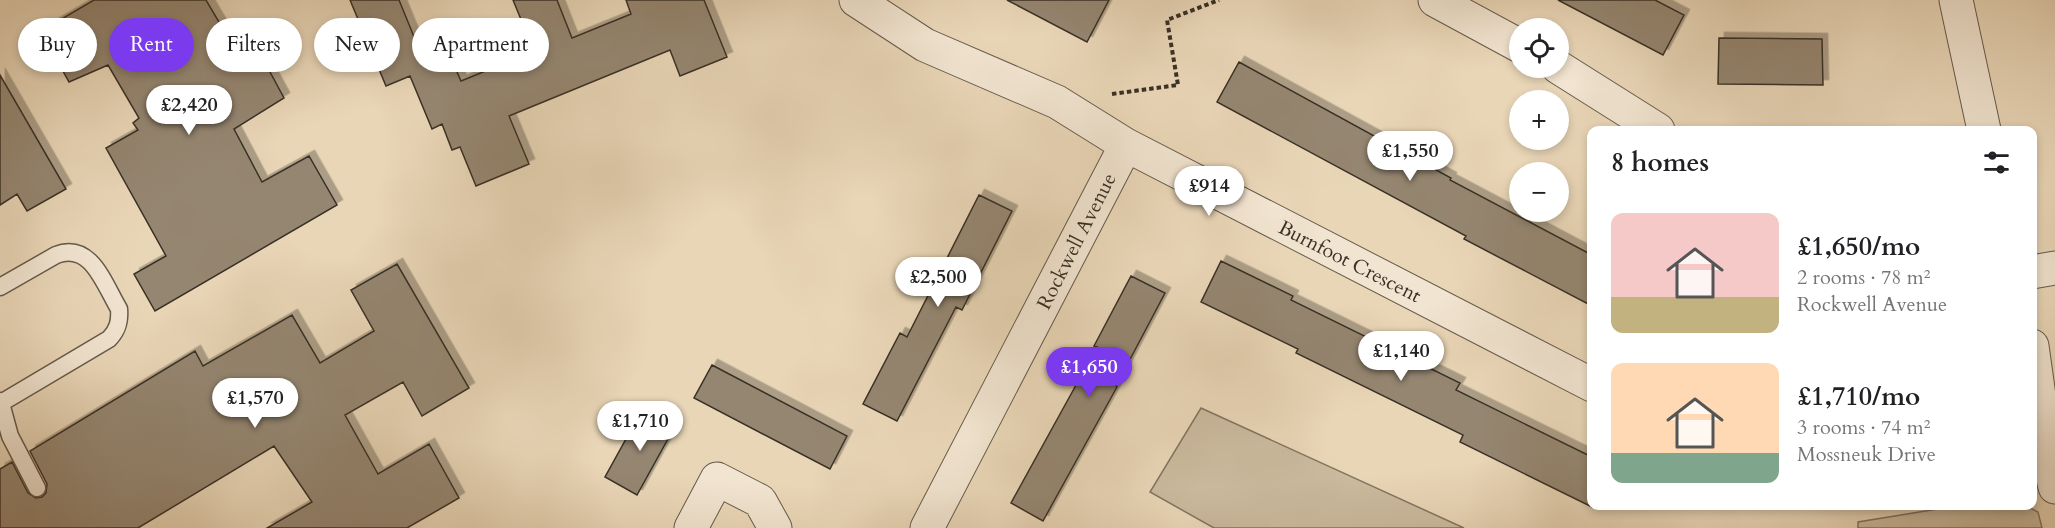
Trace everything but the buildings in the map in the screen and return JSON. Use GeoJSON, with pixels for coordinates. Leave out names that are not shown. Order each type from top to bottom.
{"type":"FeatureCollection","features":[{"type":"Feature","properties":{"kind":"street","name":"Burnfoot Crescent"},"geometry":{"type":"LineString","coordinates":[[856,0],[925,45],[1057,102],[1126,145],[1587,382]]}},
{"type":"Feature","properties":{"kind":"street"},"geometry":{"type":"LineString","coordinates":[[1435,0],[1509,40]]}},
{"type":"Feature","properties":{"kind":"street"},"geometry":{"type":"LineString","coordinates":[[1956,0],[1976,126]]}},
{"type":"Feature","properties":{"kind":"street"},"geometry":{"type":"LineString","coordinates":[[1569,74],[1652,126]]}},
{"type":"Feature","properties":{"kind":"street","name":"Rockwell Avenue"},"geometry":{"type":"LineString","coordinates":[[927,528],[1126,145]]}},
{"type":"Feature","properties":{"kind":"street"},"geometry":{"type":"LineString","coordinates":[[2037,271],[2055,268]]}},
{"type":"Feature","properties":{"kind":"street"},"geometry":{"type":"LineString","coordinates":[[2037,414],[2040,454],[2055,487]]}},
{"type":"Feature","properties":{"kind":"street"},"geometry":{"type":"LineString","coordinates":[[691,528],[717,479],[760,501],[775,528]]}},
{"type":"Feature","properties":{"kind":"lane"},"geometry":{"type":"LineString","coordinates":[[0,287],[56,255],[65,251],[73,251],[90,259],[119,309],[120,318],[115,333],[110,339],[1,402],[10,436],[38,488]]}},
{"type":"Feature","properties":{"kind":"path"},"geometry":{"type":"LineString","coordinates":[[1057,102],[1178,85],[1167,20],[1219,0]]}},
{"type":"Feature","properties":{"kind":"shaded area"},"geometry":{"type":"Polygon","coordinates":[[[1201,408],[1464,528],[1214,528],[1150,492],[1201,408]]]}},
{"type":"Feature","properties":{"kind":"shaded area"},"geometry":{"type":"Polygon","coordinates":[[[1932,510],[2034,510],[2038,512],[2042,528],[1858,528],[1858,522],[1932,510]]]}}]}
